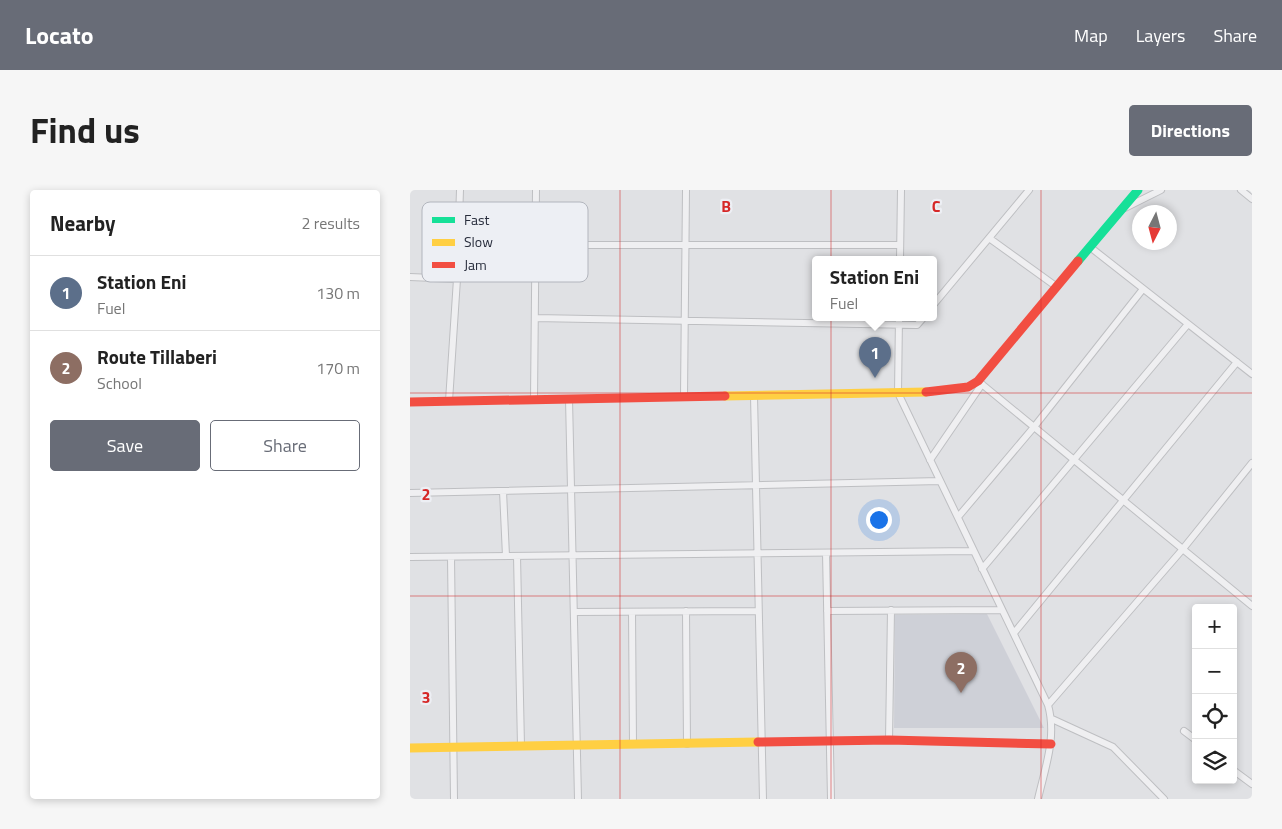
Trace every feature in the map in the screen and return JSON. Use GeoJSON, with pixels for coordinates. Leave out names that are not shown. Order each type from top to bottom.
{"type":"FeatureCollection","features":[{"type":"Feature","properties":{"kind":"street"},"geometry":{"type":"LineString","coordinates":[[684,397],[686,190]]}},
{"type":"Feature","properties":{"kind":"street"},"geometry":{"type":"LineString","coordinates":[[900,256],[901,190]]}},
{"type":"Feature","properties":{"kind":"street"},"geometry":{"type":"LineString","coordinates":[[937,300],[1029,190]]}},
{"type":"Feature","properties":{"kind":"street"},"geometry":{"type":"LineString","coordinates":[[930,460],[980,383],[1138,190]]}},
{"type":"Feature","properties":{"kind":"street"},"geometry":{"type":"LineString","coordinates":[[1122,210],[1161,190]]}},
{"type":"Feature","properties":{"kind":"street"},"geometry":{"type":"LineString","coordinates":[[1241,190],[1252,199]]}},
{"type":"Feature","properties":{"kind":"street"},"geometry":{"type":"LineString","coordinates":[[989,238],[1057,287]]}},
{"type":"Feature","properties":{"kind":"street"},"geometry":{"type":"LineString","coordinates":[[588,245],[900,244]]}},
{"type":"Feature","properties":{"kind":"street"},"geometry":{"type":"LineString","coordinates":[[1090,247],[1252,374]]}},
{"type":"Feature","properties":{"kind":"street"},"geometry":{"type":"LineString","coordinates":[[449,401],[457,282]]}},
{"type":"Feature","properties":{"kind":"street"},"geometry":{"type":"LineString","coordinates":[[534,400],[535,282]]}},
{"type":"Feature","properties":{"kind":"street"},"geometry":{"type":"LineString","coordinates":[[958,517],[1034,427],[1143,289]]}},
{"type":"Feature","properties":{"kind":"street"},"geometry":{"type":"LineString","coordinates":[[535,318],[917,325],[920,321]]}},
{"type":"Feature","properties":{"kind":"street"},"geometry":{"type":"LineString","coordinates":[[899,324],[898,393],[958,517],[972,551],[1048,705],[1052,719],[1051,744],[1038,799]]}},
{"type":"Feature","properties":{"kind":"street"},"geometry":{"type":"LineString","coordinates":[[982,569],[1188,324]]}},
{"type":"Feature","properties":{"kind":"street"},"geometry":{"type":"LineString","coordinates":[[1014,633],[1237,362]]}},
{"type":"Feature","properties":{"kind":"street"},"geometry":{"type":"LineString","coordinates":[[410,402],[935,392],[968,387],[980,383]]}},
{"type":"Feature","properties":{"kind":"street"},"geometry":{"type":"LineString","coordinates":[[980,383],[1252,606]]}},
{"type":"Feature","properties":{"kind":"street"},"geometry":{"type":"LineString","coordinates":[[754,396],[762,799]]}},
{"type":"Feature","properties":{"kind":"street"},"geometry":{"type":"LineString","coordinates":[[569,399],[578,799]]}},
{"type":"Feature","properties":{"kind":"street"},"geometry":{"type":"LineString","coordinates":[[1048,705],[1182,550],[1252,463]]}},
{"type":"Feature","properties":{"kind":"street"},"geometry":{"type":"LineString","coordinates":[[410,493],[940,481]]}},
{"type":"Feature","properties":{"kind":"street"},"geometry":{"type":"LineString","coordinates":[[503,491],[506,556]]}},
{"type":"Feature","properties":{"kind":"street"},"geometry":{"type":"LineString","coordinates":[[410,557],[972,551]]}},
{"type":"Feature","properties":{"kind":"street"},"geometry":{"type":"LineString","coordinates":[[826,553],[831,799]]}},
{"type":"Feature","properties":{"kind":"street"},"geometry":{"type":"LineString","coordinates":[[517,556],[521,746]]}},
{"type":"Feature","properties":{"kind":"street"},"geometry":{"type":"LineString","coordinates":[[451,557],[454,799]]}},
{"type":"Feature","properties":{"kind":"street"},"geometry":{"type":"LineString","coordinates":[[889,740],[890,610]]}},
{"type":"Feature","properties":{"kind":"street"},"geometry":{"type":"LineString","coordinates":[[827,611],[1002,610]]}},
{"type":"Feature","properties":{"kind":"street"},"geometry":{"type":"LineString","coordinates":[[574,612],[758,611]]}},
{"type":"Feature","properties":{"kind":"street"},"geometry":{"type":"LineString","coordinates":[[632,612],[633,744]]}},
{"type":"Feature","properties":{"kind":"street"},"geometry":{"type":"LineString","coordinates":[[686,612],[687,744]]}},
{"type":"Feature","properties":{"kind":"street"},"geometry":{"type":"LineString","coordinates":[[1052,719],[1113,747],[1164,799]]}},
{"type":"Feature","properties":{"kind":"street"},"geometry":{"type":"LineString","coordinates":[[1184,731],[1195,739]]}},
{"type":"Feature","properties":{"kind":"street"},"geometry":{"type":"LineString","coordinates":[[410,748],[889,740],[1051,744]]}},
{"type":"Feature","properties":{"kind":"street"},"geometry":{"type":"LineString","coordinates":[[1237,773],[1252,784]]}},
{"type":"Feature","properties":{"kind":"shaded area"},"geometry":{"type":"Polygon","coordinates":[[[987,614],[1044,728],[894,728],[895,615],[987,614]]]}},
{"type":"Feature","properties":{"kind":"traffic: fast"},"geometry":{"type":"LineString","coordinates":[[1078,261],[1138,190]]}},
{"type":"Feature","properties":{"kind":"traffic: slow"},"geometry":{"type":"LineString","coordinates":[[725,396],[926,392]]}},
{"type":"Feature","properties":{"kind":"traffic: slow"},"geometry":{"type":"LineString","coordinates":[[410,748],[758,742]]}},
{"type":"Feature","properties":{"kind":"traffic: jam"},"geometry":{"type":"LineString","coordinates":[[926,392],[968,387],[978,381],[1078,261]]}},
{"type":"Feature","properties":{"kind":"traffic: jam"},"geometry":{"type":"LineString","coordinates":[[410,402],[725,396]]}},
{"type":"Feature","properties":{"kind":"traffic: jam"},"geometry":{"type":"LineString","coordinates":[[758,742],[889,740],[1051,744]]}},
{"type":"Feature","properties":{"kind":"place","name":"Station Eni"},"geometry":{"type":"Point","coordinates":[875,378]}},
{"type":"Feature","properties":{"kind":"place","name":"Route Tillaberi"},"geometry":{"type":"Point","coordinates":[961,693]}}]}
